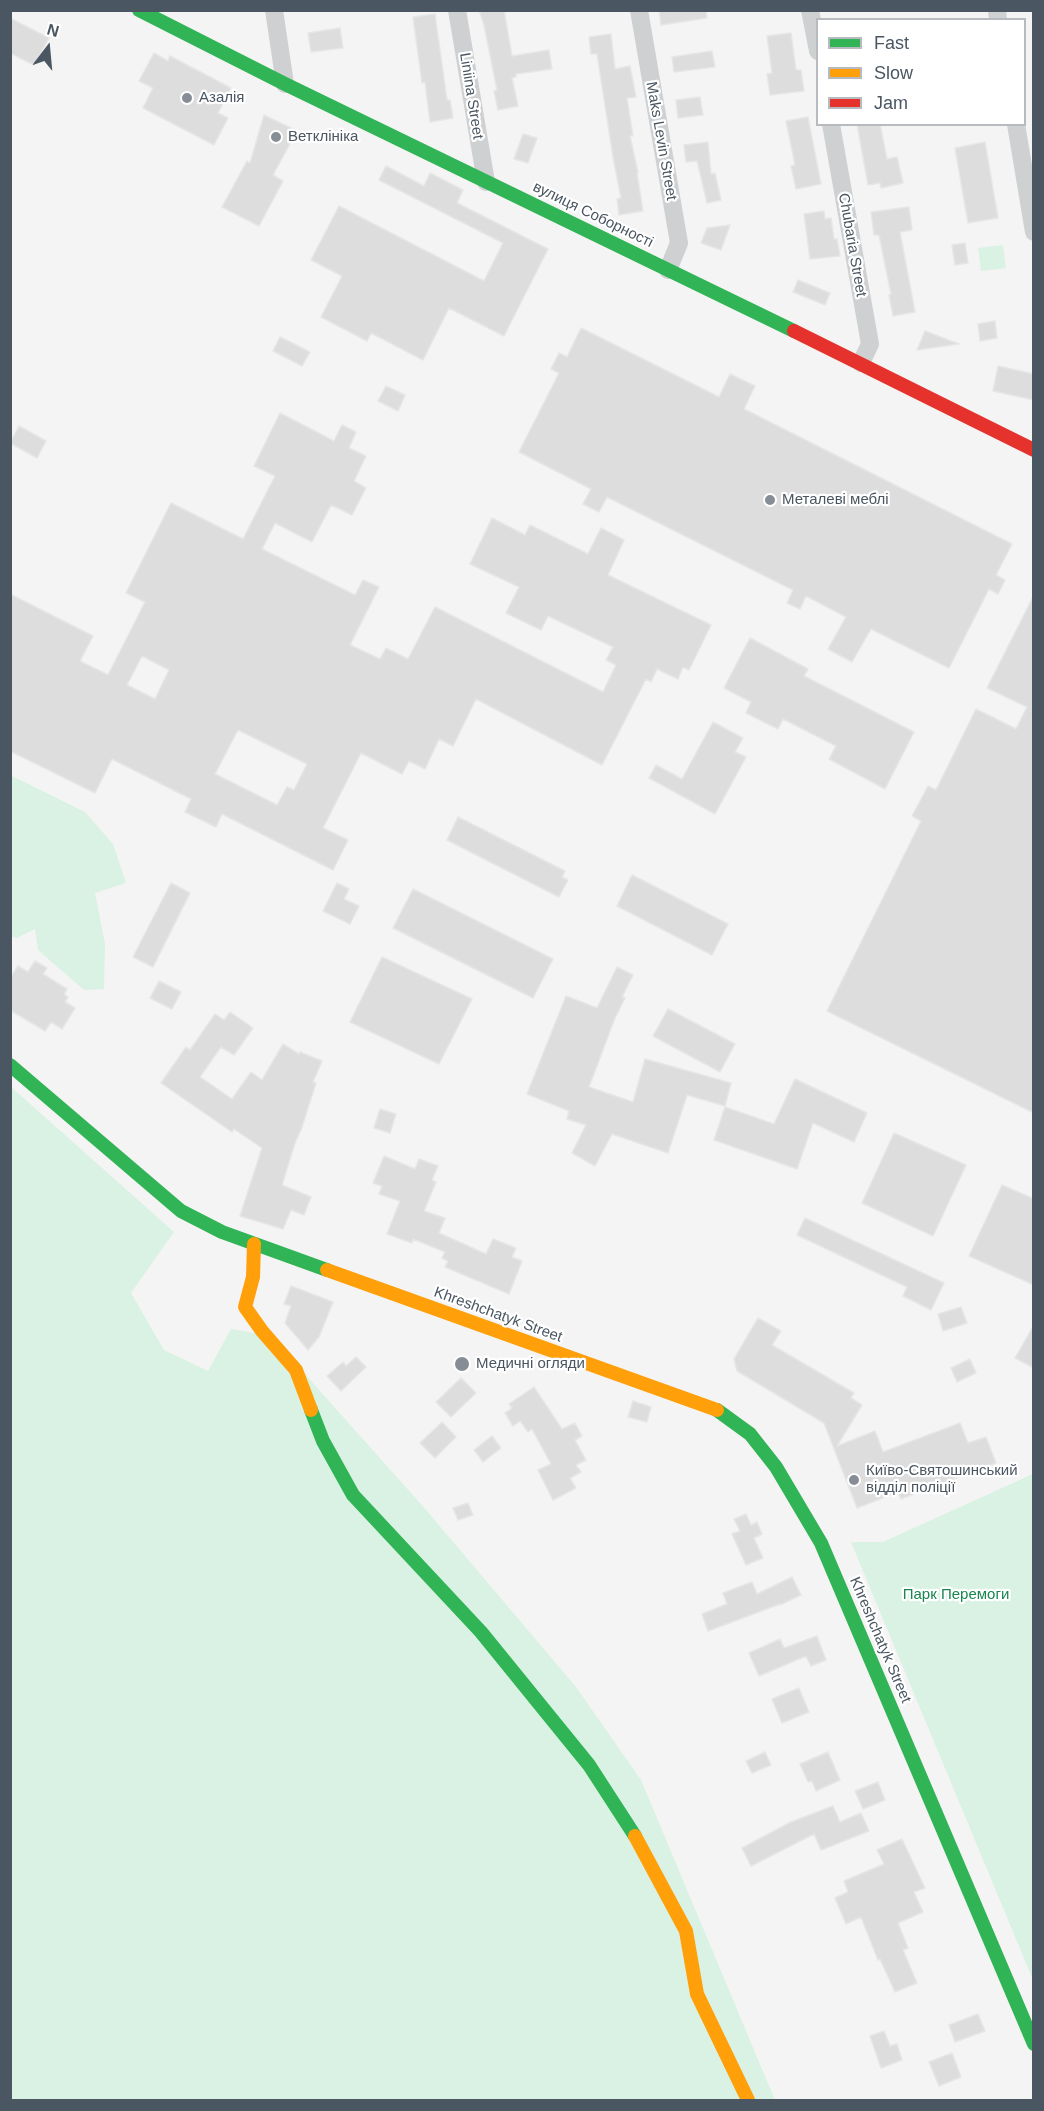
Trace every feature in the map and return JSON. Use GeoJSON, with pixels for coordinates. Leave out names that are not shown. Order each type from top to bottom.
{"type":"FeatureCollection","features":[{"type":"Feature","properties":{"kind":"street","name":"вулиця Соборності"},"geometry":{"type":"LineString","coordinates":[[138,10],[285,84],[861,363],[1034,450]]}},
{"type":"Feature","properties":{"kind":"street"},"geometry":{"type":"LineString","coordinates":[[274,10],[285,84]]}},
{"type":"Feature","properties":{"kind":"street","name":"Liniina Street"},"geometry":{"type":"LineString","coordinates":[[457,10],[486,182]]}},
{"type":"Feature","properties":{"kind":"street","name":"Maks Levin Street"},"geometry":{"type":"LineString","coordinates":[[639,10],[679,243],[668,270]]}},
{"type":"Feature","properties":{"kind":"street"},"geometry":{"type":"LineString","coordinates":[[810,10],[816,41]]}},
{"type":"Feature","properties":{"kind":"street","name":"Chubaria Street"},"geometry":{"type":"LineString","coordinates":[[831,126],[870,344],[861,363]]}},
{"type":"Feature","properties":{"kind":"street"},"geometry":{"type":"LineString","coordinates":[[1016,126],[1034,232]]}},
{"type":"Feature","properties":{"kind":"street","name":"Khreshchatyk Street"},"geometry":{"type":"LineString","coordinates":[[10,1065],[182,1211],[222,1232],[721,1412],[750,1434],[776,1467],[821,1543],[1034,2044]]}},
{"type":"Feature","properties":{"kind":"street"},"geometry":{"type":"LineString","coordinates":[[254,1244],[253,1277],[245,1307],[262,1331],[296,1370],[323,1441],[353,1495],[481,1632],[589,1765],[640,1845],[686,1931],[697,1994],[748,2100]]}},
{"type":"Feature","properties":{"kind":"green space"},"geometry":{"type":"Polygon","coordinates":[[[1003,245],[1006,268],[981,271],[978,248],[1003,245]]]}},
{"type":"Feature","properties":{"kind":"green space"},"geometry":{"type":"Polygon","coordinates":[[[10,775],[85,812],[113,844],[126,883],[95,893],[105,944],[104,989],[84,990],[38,950],[35,929],[17,938],[11,936],[10,775]]]}},
{"type":"Feature","properties":{"kind":"green space"},"geometry":{"type":"Polygon","coordinates":[[[10,1086],[174,1232],[131,1293],[164,1350],[208,1371],[231,1329],[271,1336],[427,1511],[576,1687],[641,1780],[775,2100],[11,2100],[10,1086]]]}},
{"type":"Feature","properties":{"kind":"green space","name":"Парк Перемоги"},"geometry":{"type":"Polygon","coordinates":[[[1033,1474],[1033,1980],[851,1542],[883,1542],[1033,1474]]]}},
{"type":"Feature","properties":{"kind":"building"},"geometry":{"type":"Polygon","coordinates":[[[479,10],[504,10],[512,56],[549,50],[552,69],[516,74],[516,77],[512,78],[518,106],[498,110],[494,91],[497,90],[479,10]]]}},
{"type":"Feature","properties":{"kind":"building"},"geometry":{"type":"Polygon","coordinates":[[[659,10],[706,10],[707,18],[661,25],[659,10]]]}},
{"type":"Feature","properties":{"kind":"building"},"geometry":{"type":"Polygon","coordinates":[[[435,14],[447,100],[450,100],[453,118],[430,122],[413,17],[435,14]]]}},
{"type":"Feature","properties":{"kind":"building"},"geometry":{"type":"Polygon","coordinates":[[[10,18],[49,38],[34,65],[10,53],[10,18]]]}},
{"type":"Feature","properties":{"kind":"building"},"geometry":{"type":"Polygon","coordinates":[[[340,28],[343,48],[311,52],[308,33],[340,28]]]}},
{"type":"Feature","properties":{"kind":"building"},"geometry":{"type":"Polygon","coordinates":[[[791,33],[796,70],[801,70],[804,91],[770,95],[767,74],[772,73],[767,36],[791,33]]]}},
{"type":"Feature","properties":{"kind":"building"},"geometry":{"type":"Polygon","coordinates":[[[611,34],[615,69],[630,66],[636,97],[627,98],[633,136],[630,136],[643,211],[619,215],[617,199],[621,198],[597,54],[591,54],[589,37],[611,34]]]}},
{"type":"Feature","properties":{"kind":"building"},"geometry":{"type":"Polygon","coordinates":[[[712,51],[715,67],[674,72],[672,57],[712,51]]]}},
{"type":"Feature","properties":{"kind":"building","name":"Азалія"},"geometry":{"type":"Polygon","coordinates":[[[154,53],[168,61],[170,56],[231,88],[218,113],[228,118],[214,145],[143,108],[153,88],[139,81],[154,53]]]}},
{"type":"Feature","properties":{"kind":"building"},"geometry":{"type":"Polygon","coordinates":[[[700,97],[703,115],[678,118],[676,100],[700,97]]]}},
{"type":"Feature","properties":{"kind":"building"},"geometry":{"type":"Polygon","coordinates":[[[264,115],[297,131],[273,175],[283,181],[259,226],[222,207],[247,161],[250,163],[264,115]]]}},
{"type":"Feature","properties":{"kind":"building"},"geometry":{"type":"Polygon","coordinates":[[[808,117],[821,184],[796,189],[791,166],[795,165],[786,121],[808,117]]]}},
{"type":"Feature","properties":{"kind":"building"},"geometry":{"type":"Polygon","coordinates":[[[857,126],[880,126],[887,159],[897,157],[903,183],[881,188],[880,183],[868,185],[857,126]]]}},
{"type":"Feature","properties":{"kind":"building"},"geometry":{"type":"Polygon","coordinates":[[[523,134],[537,138],[528,163],[514,159],[523,134]]]}},
{"type":"Feature","properties":{"kind":"building"},"geometry":{"type":"Polygon","coordinates":[[[708,142],[711,174],[715,173],[721,200],[707,203],[697,161],[686,162],[684,145],[708,142]]]}},
{"type":"Feature","properties":{"kind":"building"},"geometry":{"type":"Polygon","coordinates":[[[985,142],[998,218],[968,223],[955,148],[985,142]]]}},
{"type":"Feature","properties":{"kind":"building"},"geometry":{"type":"Polygon","coordinates":[[[386,166],[424,186],[430,173],[463,190],[457,203],[548,249],[504,336],[449,308],[423,360],[371,333],[367,341],[321,317],[342,276],[311,260],[339,206],[484,281],[503,243],[379,180],[386,166]]]}},
{"type":"Feature","properties":{"kind":"building"},"geometry":{"type":"Polygon","coordinates":[[[909,207],[912,230],[900,232],[915,312],[893,316],[879,235],[874,235],[871,212],[909,207]]]}},
{"type":"Feature","properties":{"kind":"building"},"geometry":{"type":"Polygon","coordinates":[[[824,211],[825,219],[831,218],[834,239],[837,239],[840,256],[810,259],[804,214],[824,211]]]}},
{"type":"Feature","properties":{"kind":"building"},"geometry":{"type":"Polygon","coordinates":[[[730,225],[721,250],[701,243],[707,228],[730,225]]]}},
{"type":"Feature","properties":{"kind":"building"},"geometry":{"type":"Polygon","coordinates":[[[965,243],[968,263],[955,265],[952,245],[965,243]]]}},
{"type":"Feature","properties":{"kind":"building"},"geometry":{"type":"Polygon","coordinates":[[[798,280],[830,293],[825,305],[793,292],[798,280]]]}},
{"type":"Feature","properties":{"kind":"building"},"geometry":{"type":"Polygon","coordinates":[[[995,321],[997,338],[980,341],[978,324],[995,321]]]}},
{"type":"Feature","properties":{"kind":"building","name":"Металеві меблі"},"geometry":{"type":"Polygon","coordinates":[[[581,328],[719,397],[730,374],[755,386],[744,409],[1012,544],[996,575],[1005,580],[998,594],[989,589],[949,668],[871,629],[852,662],[828,649],[846,617],[806,596],[800,609],[787,603],[793,590],[607,497],[599,512],[583,504],[591,489],[519,452],[559,373],[551,369],[559,353],[567,357],[581,328]]]}},
{"type":"Feature","properties":{"kind":"building"},"geometry":{"type":"Polygon","coordinates":[[[925,331],[959,344],[917,350],[925,331]]]}},
{"type":"Feature","properties":{"kind":"building"},"geometry":{"type":"Polygon","coordinates":[[[280,337],[310,352],[302,366],[273,351],[280,337]]]}},
{"type":"Feature","properties":{"kind":"building"},"geometry":{"type":"Polygon","coordinates":[[[998,366],[1034,374],[1034,400],[993,391],[998,366]]]}},
{"type":"Feature","properties":{"kind":"building"},"geometry":{"type":"Polygon","coordinates":[[[386,386],[405,395],[398,411],[378,401],[386,386]]]}},
{"type":"Feature","properties":{"kind":"building"},"geometry":{"type":"Polygon","coordinates":[[[280,413],[334,441],[342,425],[356,432],[349,448],[366,456],[354,481],[366,488],[352,515],[331,505],[312,542],[275,523],[262,549],[355,595],[363,580],[379,587],[350,645],[380,659],[386,648],[408,659],[435,607],[603,692],[616,665],[606,660],[613,647],[548,616],[541,630],[506,613],[519,587],[470,564],[492,518],[525,535],[530,525],[588,554],[601,528],[624,540],[608,575],[711,625],[689,670],[683,667],[678,679],[657,669],[651,682],[646,679],[602,765],[476,699],[453,746],[439,739],[425,769],[409,761],[402,774],[361,753],[323,828],[348,840],[333,870],[222,814],[216,827],[185,812],[191,799],[112,759],[95,793],[10,751],[10,594],[93,636],[80,661],[108,675],[145,602],[126,593],[171,503],[243,539],[275,476],[254,466],[280,413]],[[142,656],[127,685],[155,699],[169,670],[142,656]],[[238,730],[215,774],[277,805],[287,787],[294,790],[307,764],[238,730]]]}},
{"type":"Feature","properties":{"kind":"building"},"geometry":{"type":"Polygon","coordinates":[[[19,426],[46,441],[37,458],[10,443],[19,426]]]}},
{"type":"Feature","properties":{"kind":"building"},"geometry":{"type":"Polygon","coordinates":[[[1034,595],[1034,1113],[827,1011],[921,821],[912,816],[928,786],[936,790],[976,709],[1016,729],[1027,707],[987,688],[1034,595]]]}},
{"type":"Feature","properties":{"kind":"building"},"geometry":{"type":"Polygon","coordinates":[[[750,638],[808,669],[804,676],[914,732],[885,789],[829,759],[836,746],[783,719],[778,729],[746,713],[751,702],[724,688],[750,638]]]}},
{"type":"Feature","properties":{"kind":"building"},"geometry":{"type":"Polygon","coordinates":[[[713,722],[743,738],[735,752],[746,757],[715,814],[649,778],[656,765],[682,779],[713,722]]]}},
{"type":"Feature","properties":{"kind":"building"},"geometry":{"type":"Polygon","coordinates":[[[458,817],[565,871],[562,877],[568,880],[559,897],[447,840],[458,817]]]}},
{"type":"Feature","properties":{"kind":"building"},"geometry":{"type":"Polygon","coordinates":[[[632,875],[728,924],[712,955],[617,906],[632,875]]]}},
{"type":"Feature","properties":{"kind":"building"},"geometry":{"type":"Polygon","coordinates":[[[171,883],[190,893],[153,967],[133,957],[171,883]]]}},
{"type":"Feature","properties":{"kind":"building"},"geometry":{"type":"Polygon","coordinates":[[[337,883],[349,889],[344,899],[359,906],[350,924],[323,911],[337,883]]]}},
{"type":"Feature","properties":{"kind":"building"},"geometry":{"type":"Polygon","coordinates":[[[413,889],[553,959],[533,998],[393,928],[413,889]]]}},
{"type":"Feature","properties":{"kind":"building"},"geometry":{"type":"Polygon","coordinates":[[[382,957],[472,999],[439,1064],[350,1022],[382,957]]]}},
{"type":"Feature","properties":{"kind":"building"},"geometry":{"type":"Polygon","coordinates":[[[35,961],[47,968],[43,974],[67,989],[64,994],[68,997],[65,1002],[75,1008],[62,1029],[51,1022],[45,1031],[10,1010],[10,978],[18,966],[28,972],[35,961]]]}},
{"type":"Feature","properties":{"kind":"building"},"geometry":{"type":"Polygon","coordinates":[[[617,967],[633,975],[622,997],[625,998],[589,1087],[633,1102],[645,1059],[731,1083],[725,1106],[687,1095],[668,1153],[612,1134],[595,1166],[572,1153],[586,1125],[567,1119],[569,1111],[527,1094],[566,996],[597,1008],[617,967]]]}},
{"type":"Feature","properties":{"kind":"building"},"geometry":{"type":"Polygon","coordinates":[[[159,981],[181,992],[172,1009],[150,998],[159,981]]]}},
{"type":"Feature","properties":{"kind":"building"},"geometry":{"type":"Polygon","coordinates":[[[668,1009],[735,1044],[720,1072],[653,1036],[668,1009]]]}},
{"type":"Feature","properties":{"kind":"building"},"geometry":{"type":"Polygon","coordinates":[[[230,1012],[253,1028],[234,1055],[221,1047],[200,1077],[232,1099],[251,1072],[262,1080],[283,1044],[299,1054],[300,1052],[322,1061],[313,1082],[316,1083],[282,1185],[311,1197],[304,1215],[291,1210],[283,1229],[240,1216],[262,1148],[234,1129],[232,1132],[161,1083],[186,1047],[190,1050],[215,1014],[224,1020],[230,1012]]]}},
{"type":"Feature","properties":{"kind":"building"},"geometry":{"type":"Polygon","coordinates":[[[795,1079],[867,1113],[854,1142],[813,1123],[797,1169],[714,1140],[725,1107],[774,1124],[795,1079]]]}},
{"type":"Feature","properties":{"kind":"building"},"geometry":{"type":"Polygon","coordinates":[[[380,1109],[396,1114],[390,1133],[374,1128],[380,1109]]]}},
{"type":"Feature","properties":{"kind":"building"},"geometry":{"type":"Polygon","coordinates":[[[894,1133],[966,1165],[933,1236],[862,1203],[894,1133]]]}},
{"type":"Feature","properties":{"kind":"building"},"geometry":{"type":"Polygon","coordinates":[[[384,1156],[415,1169],[419,1159],[438,1166],[432,1180],[436,1182],[424,1211],[445,1218],[439,1233],[486,1254],[493,1239],[516,1248],[512,1257],[522,1261],[509,1294],[445,1267],[448,1261],[442,1258],[445,1252],[413,1239],[412,1243],[387,1234],[400,1201],[379,1194],[382,1186],[373,1183],[384,1156]]]}},
{"type":"Feature","properties":{"kind":"building"},"geometry":{"type":"Polygon","coordinates":[[[1002,1185],[1034,1199],[1034,1285],[969,1256],[1002,1185]]]}},
{"type":"Feature","properties":{"kind":"building"},"geometry":{"type":"Polygon","coordinates":[[[805,1218],[944,1283],[931,1310],[903,1296],[907,1287],[797,1235],[805,1218]]]}},
{"type":"Feature","properties":{"kind":"building"},"geometry":{"type":"Polygon","coordinates":[[[291,1286],[333,1302],[319,1337],[308,1350],[285,1323],[291,1306],[284,1304],[291,1286]]]}},
{"type":"Feature","properties":{"kind":"building"},"geometry":{"type":"Polygon","coordinates":[[[961,1307],[967,1323],[943,1331],[938,1314],[961,1307]]]}},
{"type":"Feature","properties":{"kind":"building"},"geometry":{"type":"Polygon","coordinates":[[[758,1318],[781,1331],[772,1345],[854,1393],[851,1398],[862,1405],[837,1446],[875,1431],[883,1452],[960,1423],[968,1443],[986,1437],[996,1463],[901,1499],[898,1492],[857,1508],[824,1423],[737,1371],[734,1359],[758,1318]]]}},
{"type":"Feature","properties":{"kind":"building"},"geometry":{"type":"Polygon","coordinates":[[[1034,1325],[1034,1368],[1015,1358],[1034,1325]]]}},
{"type":"Feature","properties":{"kind":"building"},"geometry":{"type":"Polygon","coordinates":[[[356,1357],[366,1367],[341,1391],[327,1376],[343,1362],[346,1366],[356,1357]]]}},
{"type":"Feature","properties":{"kind":"building"},"geometry":{"type":"Polygon","coordinates":[[[970,1359],[976,1373],[957,1382],[951,1368],[970,1359]]]}},
{"type":"Feature","properties":{"kind":"building"},"geometry":{"type":"Polygon","coordinates":[[[461,1378],[476,1393],[451,1417],[436,1402],[461,1378]]]}},
{"type":"Feature","properties":{"kind":"building"},"geometry":{"type":"Polygon","coordinates":[[[534,1387],[562,1429],[575,1423],[582,1436],[575,1440],[586,1460],[576,1465],[581,1472],[570,1478],[576,1488],[553,1500],[538,1470],[551,1464],[532,1429],[528,1432],[520,1421],[513,1426],[505,1413],[512,1408],[509,1404],[534,1387]]]}},
{"type":"Feature","properties":{"kind":"building"},"geometry":{"type":"Polygon","coordinates":[[[633,1401],[651,1407],[647,1422],[628,1417],[633,1401]]]}},
{"type":"Feature","properties":{"kind":"building"},"geometry":{"type":"Polygon","coordinates":[[[442,1422],[456,1437],[435,1458],[420,1443],[442,1422]]]}},
{"type":"Feature","properties":{"kind":"building"},"geometry":{"type":"Polygon","coordinates":[[[492,1436],[501,1448],[483,1462],[474,1450],[492,1436]]]}},
{"type":"Feature","properties":{"kind":"building"},"geometry":{"type":"Polygon","coordinates":[[[468,1503],[473,1515],[458,1520],[453,1508],[468,1503]]]}},
{"type":"Feature","properties":{"kind":"building"},"geometry":{"type":"Polygon","coordinates":[[[746,1514],[751,1525],[757,1522],[762,1534],[754,1538],[763,1558],[746,1565],[732,1534],[740,1531],[734,1519],[746,1514]]]}},
{"type":"Feature","properties":{"kind":"building"},"geometry":{"type":"Polygon","coordinates":[[[792,1577],[801,1595],[708,1631],[702,1614],[727,1604],[723,1593],[752,1582],[757,1594],[792,1577]]]}},
{"type":"Feature","properties":{"kind":"building"},"geometry":{"type":"Polygon","coordinates":[[[817,1636],[826,1660],[811,1666],[806,1656],[759,1676],[749,1653],[780,1639],[784,1648],[817,1636]]]}},
{"type":"Feature","properties":{"kind":"building"},"geometry":{"type":"Polygon","coordinates":[[[799,1688],[809,1712],[782,1723],[772,1699],[799,1688]]]}},
{"type":"Feature","properties":{"kind":"building"},"geometry":{"type":"Polygon","coordinates":[[[765,1752],[771,1765],[752,1773],[746,1761],[765,1752]]]}},
{"type":"Feature","properties":{"kind":"building"},"geometry":{"type":"Polygon","coordinates":[[[828,1752],[840,1780],[816,1791],[812,1781],[808,1782],[800,1764],[828,1752]]]}},
{"type":"Feature","properties":{"kind":"building"},"geometry":{"type":"Polygon","coordinates":[[[878,1782],[885,1800],[863,1809],[855,1791],[878,1782]]]}},
{"type":"Feature","properties":{"kind":"building"},"geometry":{"type":"Polygon","coordinates":[[[833,1806],[840,1822],[861,1813],[869,1831],[821,1850],[814,1834],[751,1866],[742,1848],[791,1822],[833,1806]]]}},
{"type":"Feature","properties":{"kind":"building"},"geometry":{"type":"Polygon","coordinates":[[[902,1839],[925,1888],[914,1892],[923,1912],[898,1923],[908,1948],[903,1950],[917,1983],[895,1992],[880,1959],[878,1960],[861,1917],[846,1924],[835,1898],[848,1892],[844,1881],[884,1864],[877,1850],[902,1839]]]}},
{"type":"Feature","properties":{"kind":"building"},"geometry":{"type":"Polygon","coordinates":[[[978,2014],[985,2031],[955,2042],[949,2025],[978,2014]]]}},
{"type":"Feature","properties":{"kind":"building"},"geometry":{"type":"Polygon","coordinates":[[[884,2031],[890,2046],[897,2044],[902,2060],[881,2068],[870,2036],[884,2031]]]}},
{"type":"Feature","properties":{"kind":"building"},"geometry":{"type":"Polygon","coordinates":[[[952,2053],[961,2077],[939,2086],[929,2062],[952,2053]]]}},
{"type":"Feature","properties":{"kind":"traffic: fast"},"geometry":{"type":"LineString","coordinates":[[139,10],[285,84],[794,331]]}},
{"type":"Feature","properties":{"kind":"traffic: fast"},"geometry":{"type":"LineString","coordinates":[[10,1065],[181,1211],[222,1232],[327,1270]]}},
{"type":"Feature","properties":{"kind":"traffic: fast"},"geometry":{"type":"LineString","coordinates":[[311,1410],[323,1441],[353,1495],[481,1632],[589,1765],[635,1836]]}},
{"type":"Feature","properties":{"kind":"traffic: fast"},"geometry":{"type":"LineString","coordinates":[[717,1410],[750,1434],[776,1467],[821,1543],[1034,2044]]}},
{"type":"Feature","properties":{"kind":"traffic: slow"},"geometry":{"type":"LineString","coordinates":[[254,1244],[253,1277],[245,1307],[262,1331],[296,1370],[311,1410]]}},
{"type":"Feature","properties":{"kind":"traffic: slow"},"geometry":{"type":"LineString","coordinates":[[327,1270],[717,1410]]}},
{"type":"Feature","properties":{"kind":"traffic: slow"},"geometry":{"type":"LineString","coordinates":[[635,1836],[686,1931],[697,1994],[748,2100]]}},
{"type":"Feature","properties":{"kind":"traffic: jam"},"geometry":{"type":"LineString","coordinates":[[794,331],[1034,450]]}},
{"type":"Feature","properties":{"kind":"place","name":"Азалія"},"geometry":{"type":"Point","coordinates":[187,98]}},
{"type":"Feature","properties":{"kind":"place","name":"Ветклініка"},"geometry":{"type":"Point","coordinates":[276,137]}},
{"type":"Feature","properties":{"kind":"place","name":"Металеві меблі"},"geometry":{"type":"Point","coordinates":[770,500]}},
{"type":"Feature","properties":{"kind":"place","name":"Медичні огляди"},"geometry":{"type":"Point","coordinates":[462,1364]}},
{"type":"Feature","properties":{"kind":"place","name":"Київо-Святошинський відділ поліції"},"geometry":{"type":"Point","coordinates":[854,1480]}}]}
